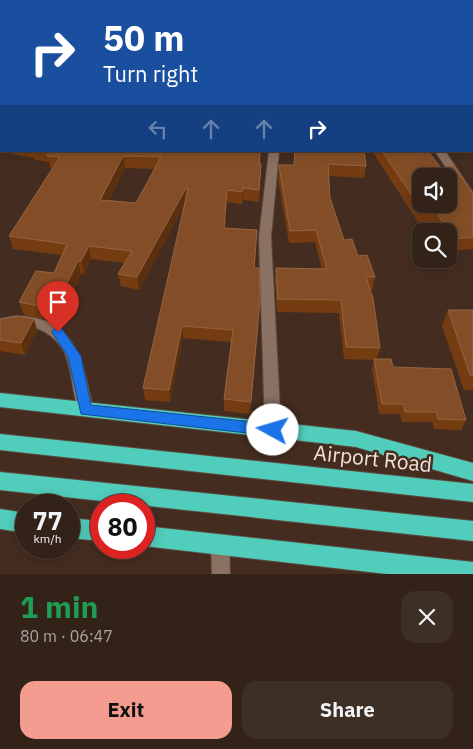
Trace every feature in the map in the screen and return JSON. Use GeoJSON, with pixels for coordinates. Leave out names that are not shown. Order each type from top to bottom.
{"type":"FeatureCollection","features":[{"type":"Feature","properties":{"kind":"highway"},"geometry":{"type":"LineString","coordinates":[[0,400],[356,439],[473,472]]}},
{"type":"Feature","properties":{"kind":"highway","name":"Airport Road"},"geometry":{"type":"LineString","coordinates":[[0,442],[473,493]]}},
{"type":"Feature","properties":{"kind":"highway"},"geometry":{"type":"LineString","coordinates":[[0,481],[473,531]]}},
{"type":"Feature","properties":{"kind":"highway"},"geometry":{"type":"LineString","coordinates":[[0,520],[15,522]]}},
{"type":"Feature","properties":{"kind":"highway"},"geometry":{"type":"LineString","coordinates":[[155,537],[473,572]]}},
{"type":"Feature","properties":{"kind":"street"},"geometry":{"type":"LineString","coordinates":[[273,430],[265,237],[274,152]]}},
{"type":"Feature","properties":{"kind":"street"},"geometry":{"type":"LineString","coordinates":[[441,152],[473,201]]}},
{"type":"Feature","properties":{"kind":"street"},"geometry":{"type":"LineString","coordinates":[[0,325],[7,321],[19,320],[43,324],[58,332],[74,356],[86,410]]}},
{"type":"Feature","properties":{"kind":"street"},"geometry":{"type":"LineString","coordinates":[[220,544],[221,574]]}},
{"type":"Feature","properties":{"kind":"building"},"geometry":{"type":"Polygon","coordinates":[[[49,152],[260,152],[259,190],[243,188],[242,192],[227,190],[224,228],[257,230],[254,268],[259,268],[260,299],[251,402],[224,399],[233,330],[182,326],[169,390],[143,388],[188,189],[186,188],[137,277],[118,274],[132,251],[89,246],[81,261],[78,261],[63,291],[48,289],[39,306],[19,302],[36,271],[54,273],[67,244],[9,236],[60,157],[47,156],[49,152]],[[123,156],[100,200],[136,203],[161,157],[123,156]]]}},
{"type":"Feature","properties":{"kind":"building"},"geometry":{"type":"Polygon","coordinates":[[[295,152],[364,152],[366,166],[328,164],[330,198],[344,240],[352,239],[358,256],[367,255],[375,277],[366,277],[373,298],[380,348],[346,347],[341,300],[278,299],[276,268],[327,269],[316,230],[290,231],[279,165],[294,165],[295,152]]]}},
{"type":"Feature","properties":{"kind":"building"},"geometry":{"type":"Polygon","coordinates":[[[383,152],[429,152],[441,168],[412,168],[412,196],[383,152]]]}},
{"type":"Feature","properties":{"kind":"building"},"geometry":{"type":"Polygon","coordinates":[[[457,171],[473,193],[473,237],[457,239],[457,223],[443,223],[437,213],[457,213],[457,171]]]}},
{"type":"Feature","properties":{"kind":"building"},"geometry":{"type":"Polygon","coordinates":[[[448,310],[473,310],[473,375],[470,375],[448,310]]]}},
{"type":"Feature","properties":{"kind":"building"},"geometry":{"type":"Polygon","coordinates":[[[18,316],[34,319],[21,343],[0,340],[1,319],[18,316]]]}},
{"type":"Feature","properties":{"kind":"building"},"geometry":{"type":"Polygon","coordinates":[[[374,359],[391,359],[393,367],[451,369],[466,420],[438,419],[436,412],[405,412],[403,404],[382,404],[374,359]]]}},
{"type":"Feature","properties":{"kind":"route"},"geometry":{"type":"LineString","coordinates":[[58,332],[74,356],[86,410],[273,430]]}}]}
